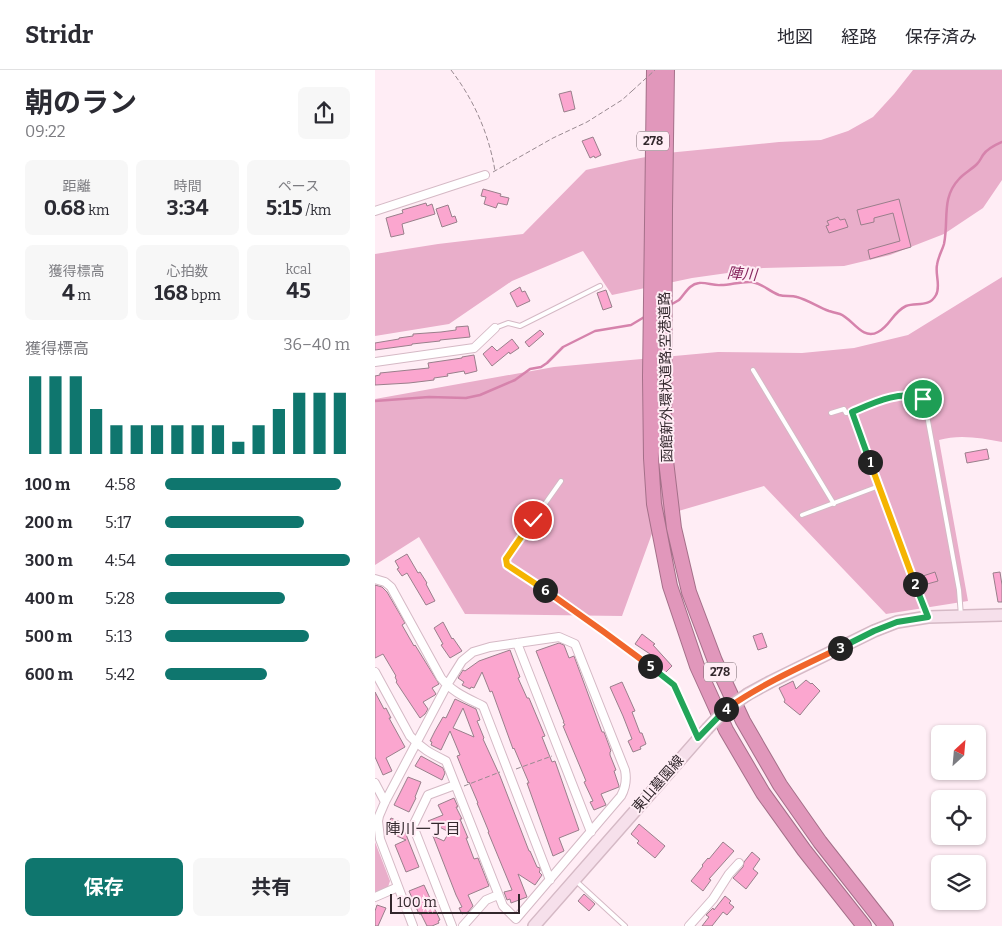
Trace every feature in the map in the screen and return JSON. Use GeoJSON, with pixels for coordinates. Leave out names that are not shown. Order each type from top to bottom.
{"type":"FeatureCollection","features":[{"type":"Feature","properties":{"kind":"highway","name":"函館新外環状道路;空港道路"},"geometry":{"type":"LineString","coordinates":[[654,70],[664,376],[664,444],[673,528],[689,592],[715,661],[743,721],[780,786],[820,842],[886,926]]}},
{"type":"Feature","properties":{"kind":"highway","name":"函館新外環状道路;空港道路"},"geometry":{"type":"LineString","coordinates":[[667,70],[650,378],[651,458],[654,504],[670,586],[697,666],[726,730],[763,793],[804,850],[864,926]]}},
{"type":"Feature","properties":{"kind":"street"},"geometry":{"type":"LineString","coordinates":[[375,211],[485,175]]}},
{"type":"Feature","properties":{"kind":"street"},"geometry":{"type":"LineString","coordinates":[[375,362],[474,348],[495,328]]}},
{"type":"Feature","properties":{"kind":"street"},"geometry":{"type":"LineString","coordinates":[[375,579],[385,582],[391,587],[441,678],[455,691],[483,706],[550,880]]}},
{"type":"Feature","properties":{"kind":"street","name":"東山墓園線"},"geometry":{"type":"LineString","coordinates":[[534,926],[698,738],[725,710],[748,694],[874,631],[897,622],[928,617],[1002,615]]}},
{"type":"Feature","properties":{"kind":"street"},"geometry":{"type":"LineString","coordinates":[[375,672],[410,736],[417,743],[425,750],[446,761],[503,906],[516,918],[621,796],[627,778],[575,644],[559,637],[490,646],[473,652],[462,661],[447,685],[417,743],[385,802],[379,816],[378,833],[413,926]]}},
{"type":"Feature","properties":{"kind":"street"},"geometry":{"type":"LineString","coordinates":[[517,643],[591,832]]}},
{"type":"Feature","properties":{"kind":"street"},"geometry":{"type":"LineString","coordinates":[[375,783],[385,802]]}},
{"type":"Feature","properties":{"kind":"street"},"geometry":{"type":"LineString","coordinates":[[452,926],[413,826],[428,795],[456,787]]}},
{"type":"Feature","properties":{"kind":"street"},"geometry":{"type":"LineString","coordinates":[[689,926],[713,899],[729,874],[739,863]]}},
{"type":"Feature","properties":{"kind":"street"},"geometry":{"type":"LineString","coordinates":[[375,897],[398,888]]}},
{"type":"Feature","properties":{"kind":"street"},"geometry":{"type":"LineString","coordinates":[[463,926],[486,900],[498,894]]}},
{"type":"Feature","properties":{"kind":"lane"},"geometry":{"type":"LineString","coordinates":[[495,328],[508,323],[519,326],[600,286]]}},
{"type":"Feature","properties":{"kind":"lane"},"geometry":{"type":"LineString","coordinates":[[753,370],[834,504]]}},
{"type":"Feature","properties":{"kind":"lane"},"geometry":{"type":"LineString","coordinates":[[831,413],[843,409],[846,413],[852,412],[887,398],[915,396],[923,399],[959,590],[961,616]]}},
{"type":"Feature","properties":{"kind":"lane"},"geometry":{"type":"LineString","coordinates":[[852,412],[928,617]]}},
{"type":"Feature","properties":{"kind":"lane"},"geometry":{"type":"LineString","coordinates":[[561,481],[506,559],[507,565],[604,632],[674,685],[698,738]]}},
{"type":"Feature","properties":{"kind":"lane"},"geometry":{"type":"LineString","coordinates":[[803,515],[879,486]]}},
{"type":"Feature","properties":{"kind":"lane"},"geometry":{"type":"LineString","coordinates":[[574,880],[625,926]]}},
{"type":"Feature","properties":{"kind":"path"},"geometry":{"type":"LineString","coordinates":[[451,70],[465,87],[481,121],[495,171]]}},
{"type":"Feature","properties":{"kind":"path"},"geometry":{"type":"LineString","coordinates":[[485,175],[587,122],[622,100],[654,70]]}},
{"type":"Feature","properties":{"kind":"path"},"geometry":{"type":"LineString","coordinates":[[456,787],[560,753]]}},
{"type":"Feature","properties":{"kind":"shaded area"},"geometry":{"type":"Polygon","coordinates":[[[913,70],[1002,70],[1002,180],[983,208],[944,234],[890,255],[844,266],[763,268],[692,278],[612,295],[583,251],[512,281],[449,324],[375,336],[375,254],[523,234],[586,170],[667,153],[779,142],[821,140],[848,131],[873,117],[913,70]]]}},
{"type":"Feature","properties":{"kind":"shaded area"},"geometry":{"type":"Polygon","coordinates":[[[1002,277],[1002,442],[962,437],[939,440],[968,601],[886,614],[764,486],[658,517],[622,616],[465,614],[419,537],[375,565],[375,399],[554,367],[718,352],[802,353],[854,348],[908,335],[1002,277]]]}},
{"type":"Feature","properties":{"kind":"shaded area"},"geometry":{"type":"Polygon","coordinates":[[[375,842],[390,881],[388,887],[375,892],[375,842]]]}},
{"type":"Feature","properties":{"kind":"building"},"geometry":{"type":"Polygon","coordinates":[[[571,91],[575,109],[564,112],[559,94],[571,91]]]}},
{"type":"Feature","properties":{"kind":"building"},"geometry":{"type":"Polygon","coordinates":[[[593,137],[601,155],[590,158],[582,141],[593,137]]]}},
{"type":"Feature","properties":{"kind":"building"},"geometry":{"type":"Polygon","coordinates":[[[483,189],[509,198],[507,205],[498,203],[496,208],[484,204],[486,197],[481,196],[483,189]]]}},
{"type":"Feature","properties":{"kind":"building"},"geometry":{"type":"Polygon","coordinates":[[[899,199],[911,247],[870,259],[868,250],[900,241],[893,213],[874,218],[874,222],[861,225],[857,210],[899,199]]]}},
{"type":"Feature","properties":{"kind":"building"},"geometry":{"type":"Polygon","coordinates":[[[426,203],[427,206],[432,204],[435,214],[402,224],[404,234],[391,237],[386,218],[403,213],[402,210],[426,203]]]}},
{"type":"Feature","properties":{"kind":"building"},"geometry":{"type":"Polygon","coordinates":[[[448,205],[452,217],[455,216],[457,222],[442,227],[436,209],[448,205]]]}},
{"type":"Feature","properties":{"kind":"building"},"geometry":{"type":"Polygon","coordinates":[[[838,217],[840,220],[845,219],[848,227],[829,233],[826,226],[829,225],[827,221],[838,217]]]}},
{"type":"Feature","properties":{"kind":"building"},"geometry":{"type":"Polygon","coordinates":[[[520,287],[522,292],[525,291],[530,301],[517,307],[510,293],[520,287]]]}},
{"type":"Feature","properties":{"kind":"building"},"geometry":{"type":"Polygon","coordinates":[[[606,290],[612,307],[603,310],[597,293],[606,290]]]}},
{"type":"Feature","properties":{"kind":"building"},"geometry":{"type":"Polygon","coordinates":[[[468,326],[470,337],[375,350],[375,343],[413,336],[413,334],[456,330],[456,327],[468,326]]]}},
{"type":"Feature","properties":{"kind":"building"},"geometry":{"type":"Polygon","coordinates":[[[540,330],[544,334],[529,347],[525,342],[540,330]]]}},
{"type":"Feature","properties":{"kind":"building"},"geometry":{"type":"Polygon","coordinates":[[[512,339],[519,348],[510,354],[509,352],[492,366],[483,354],[492,346],[497,351],[512,339]]]}},
{"type":"Feature","properties":{"kind":"building"},"geometry":{"type":"Polygon","coordinates":[[[474,355],[477,371],[465,374],[464,371],[447,374],[448,376],[434,378],[434,380],[375,385],[375,376],[380,375],[380,373],[429,368],[428,363],[474,355]]]}},
{"type":"Feature","properties":{"kind":"building"},"geometry":{"type":"Polygon","coordinates":[[[987,449],[989,459],[967,463],[965,453],[987,449]]]}},
{"type":"Feature","properties":{"kind":"building"},"geometry":{"type":"Polygon","coordinates":[[[407,554],[418,573],[420,572],[427,583],[435,601],[426,605],[407,573],[402,576],[397,569],[399,568],[395,561],[407,554]]]}},
{"type":"Feature","properties":{"kind":"building"},"geometry":{"type":"Polygon","coordinates":[[[935,572],[938,581],[920,586],[917,578],[935,572]]]}},
{"type":"Feature","properties":{"kind":"building"},"geometry":{"type":"Polygon","coordinates":[[[1000,572],[1002,602],[998,602],[993,573],[1000,572]]]}},
{"type":"Feature","properties":{"kind":"building"},"geometry":{"type":"Polygon","coordinates":[[[375,585],[382,587],[387,592],[405,623],[402,625],[439,684],[432,688],[436,694],[423,702],[428,709],[420,718],[396,682],[396,676],[383,654],[375,658],[375,585]]]}},
{"type":"Feature","properties":{"kind":"building"},"geometry":{"type":"Polygon","coordinates":[[[443,622],[452,639],[462,651],[450,658],[441,645],[443,644],[434,628],[443,622]]]}},
{"type":"Feature","properties":{"kind":"building"},"geometry":{"type":"Polygon","coordinates":[[[762,633],[767,647],[758,650],[753,636],[762,633]]]}},
{"type":"Feature","properties":{"kind":"building"},"geometry":{"type":"Polygon","coordinates":[[[642,634],[655,644],[653,645],[672,666],[665,673],[651,658],[653,656],[635,644],[642,634]]]}},
{"type":"Feature","properties":{"kind":"building"},"geometry":{"type":"Polygon","coordinates":[[[559,643],[564,645],[569,658],[574,656],[611,751],[610,755],[616,770],[614,771],[619,787],[601,794],[606,805],[594,810],[590,802],[593,801],[584,782],[586,781],[563,726],[565,725],[564,722],[536,651],[559,643]]]}},
{"type":"Feature","properties":{"kind":"building"},"geometry":{"type":"Polygon","coordinates":[[[510,650],[520,677],[518,678],[527,698],[529,698],[545,736],[542,737],[552,762],[555,761],[579,830],[559,838],[564,851],[553,856],[527,783],[529,783],[513,749],[492,691],[490,692],[482,672],[474,688],[471,687],[470,689],[462,685],[464,682],[458,678],[463,670],[465,671],[479,661],[510,650]]]}},
{"type":"Feature","properties":{"kind":"building"},"geometry":{"type":"Polygon","coordinates":[[[806,680],[820,691],[800,715],[784,702],[785,700],[779,688],[793,681],[796,689],[806,680]]]}},
{"type":"Feature","properties":{"kind":"building"},"geometry":{"type":"Polygon","coordinates":[[[622,682],[635,711],[632,712],[646,744],[640,747],[641,749],[633,752],[628,741],[632,739],[610,687],[622,682]]]}},
{"type":"Feature","properties":{"kind":"building"},"geometry":{"type":"Polygon","coordinates":[[[375,692],[384,709],[386,708],[391,718],[389,718],[405,747],[386,758],[392,771],[383,775],[375,757],[375,692]]]}},
{"type":"Feature","properties":{"kind":"building"},"geometry":{"type":"Polygon","coordinates":[[[455,699],[476,709],[480,720],[477,721],[483,739],[500,776],[529,851],[537,867],[540,868],[539,872],[542,875],[535,885],[518,874],[527,897],[511,903],[510,899],[507,900],[504,892],[512,890],[478,803],[457,756],[460,755],[450,731],[441,750],[431,745],[432,742],[430,741],[435,731],[443,717],[446,718],[455,699]],[[463,708],[453,728],[474,737],[463,708]]]}},
{"type":"Feature","properties":{"kind":"building"},"geometry":{"type":"Polygon","coordinates":[[[421,756],[443,768],[445,773],[442,780],[415,766],[421,756]]]}},
{"type":"Feature","properties":{"kind":"building"},"geometry":{"type":"Polygon","coordinates":[[[408,777],[421,782],[409,812],[394,805],[408,777]]]}},
{"type":"Feature","properties":{"kind":"building"},"geometry":{"type":"Polygon","coordinates":[[[454,798],[474,859],[478,858],[489,886],[468,895],[473,906],[468,912],[462,914],[459,908],[462,907],[433,836],[444,841],[449,832],[428,821],[443,815],[438,805],[454,798]]]}},
{"type":"Feature","properties":{"kind":"building"},"geometry":{"type":"Polygon","coordinates":[[[391,818],[407,825],[405,832],[419,867],[406,872],[395,845],[406,840],[390,833],[391,830],[388,829],[388,825],[391,818]]]}},
{"type":"Feature","properties":{"kind":"building"},"geometry":{"type":"Polygon","coordinates":[[[639,824],[665,846],[655,858],[637,843],[639,841],[631,834],[639,824]]]}},
{"type":"Feature","properties":{"kind":"building"},"geometry":{"type":"Polygon","coordinates":[[[723,842],[734,851],[709,879],[711,880],[703,891],[691,881],[702,865],[723,842]]]}},
{"type":"Feature","properties":{"kind":"building"},"geometry":{"type":"Polygon","coordinates":[[[752,852],[760,859],[753,869],[758,873],[746,889],[733,878],[743,867],[744,862],[752,852]]]}},
{"type":"Feature","properties":{"kind":"building"},"geometry":{"type":"Polygon","coordinates":[[[424,885],[440,920],[438,921],[439,923],[432,926],[427,926],[421,914],[419,914],[409,891],[424,885]]]}},
{"type":"Feature","properties":{"kind":"building"},"geometry":{"type":"Polygon","coordinates":[[[584,894],[595,904],[589,911],[578,901],[584,894]]]}},
{"type":"Feature","properties":{"kind":"building"},"geometry":{"type":"Polygon","coordinates":[[[725,896],[734,907],[727,915],[723,912],[712,926],[702,926],[709,917],[706,915],[713,908],[714,910],[725,896]]]}},
{"type":"Feature","properties":{"kind":"building"},"geometry":{"type":"Polygon","coordinates":[[[377,905],[386,908],[378,926],[375,926],[375,911],[377,905]]]}},
{"type":"Feature","properties":{"kind":"waterway","name":"陣川"},"geometry":{"type":"LineString","coordinates":[[669,305],[679,300],[690,287],[696,284],[718,285],[752,282],[760,284],[779,295],[797,297],[840,314],[867,334],[878,332],[906,306],[930,302],[936,295],[938,288],[937,265],[944,244],[948,202],[953,186],[977,164],[987,151],[1002,142]]}},
{"type":"Feature","properties":{"kind":"waterway","name":"陣川"},"geometry":{"type":"LineString","coordinates":[[375,401],[429,397],[466,398],[480,395],[515,380],[530,369],[541,367],[563,347],[595,331],[631,325],[646,316]]}},
{"type":"Feature","properties":{"kind":"district","name":"陣川一丁目"},"geometry":{"type":"Point","coordinates":[423,829]}},
{"type":"Feature","properties":{"kind":"route"},"geometry":{"type":"LineString","coordinates":[[533,520],[506,559],[507,565],[604,632],[674,685],[698,738],[725,710],[770,682],[874,631],[897,622],[928,617],[852,412],[887,398],[915,396],[923,399]]}}]}
